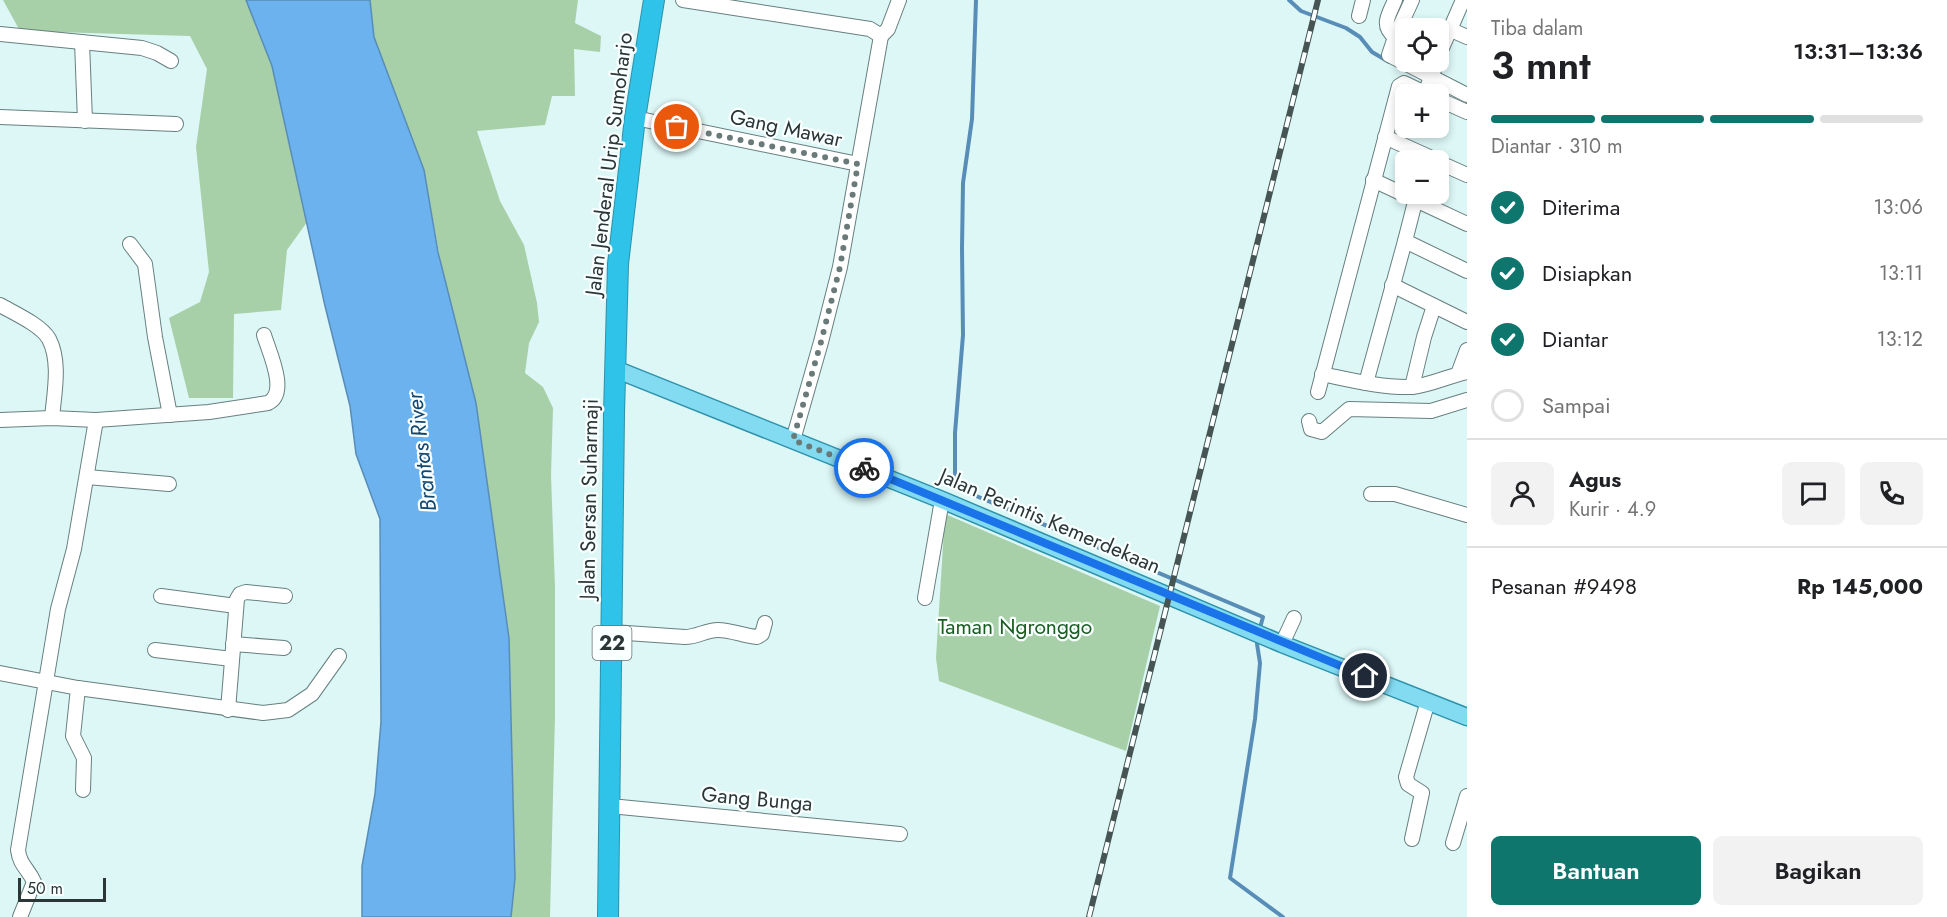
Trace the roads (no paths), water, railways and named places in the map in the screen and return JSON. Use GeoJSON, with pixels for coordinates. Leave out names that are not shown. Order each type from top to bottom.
{"type":"FeatureCollection","features":[{"type":"Feature","properties":{"kind":"highway","name":"Jalan Jenderal Urip Sumoharjo"},"geometry":{"type":"LineString","coordinates":[[615,369],[618,264],[635,118],[654,0]]}},
{"type":"Feature","properties":{"kind":"highway","name":"Jalan Sersan Suharmaji"},"geometry":{"type":"LineString","coordinates":[[608,917],[615,369]]}},
{"type":"Feature","properties":{"kind":"main road","name":"Jalan Perintis Kemerdekaan"},"geometry":{"type":"LineString","coordinates":[[615,369],[942,500],[1282,644],[1467,717]]}},
{"type":"Feature","properties":{"kind":"street"},"geometry":{"type":"LineString","coordinates":[[683,0],[870,29],[880,36]]}},
{"type":"Feature","properties":{"kind":"street"},"geometry":{"type":"LineString","coordinates":[[793,440],[840,267],[880,36],[888,28],[898,0]]}},
{"type":"Feature","properties":{"kind":"street"},"geometry":{"type":"LineString","coordinates":[[1359,16],[1364,0]]}},
{"type":"Feature","properties":{"kind":"street"},"geometry":{"type":"LineString","coordinates":[[1395,0],[1386,27],[1388,32],[1395,37],[1389,55],[1395,60]]}},
{"type":"Feature","properties":{"kind":"street"},"geometry":{"type":"LineString","coordinates":[[1404,18],[1412,0]]}},
{"type":"Feature","properties":{"kind":"street"},"geometry":{"type":"LineString","coordinates":[[1463,0],[1449,28],[1467,37]]}},
{"type":"Feature","properties":{"kind":"street"},"geometry":{"type":"LineString","coordinates":[[0,34],[142,48],[158,53],[171,61]]}},
{"type":"Feature","properties":{"kind":"street"},"geometry":{"type":"LineString","coordinates":[[82,42],[85,121]]}},
{"type":"Feature","properties":{"kind":"street"},"geometry":{"type":"LineString","coordinates":[[1410,72],[1424,84]]}},
{"type":"Feature","properties":{"kind":"street"},"geometry":{"type":"LineString","coordinates":[[1449,91],[1467,95]]}},
{"type":"Feature","properties":{"kind":"street"},"geometry":{"type":"LineString","coordinates":[[1318,392],[1395,102]]}},
{"type":"Feature","properties":{"kind":"street"},"geometry":{"type":"LineString","coordinates":[[1449,104],[1467,112]]}},
{"type":"Feature","properties":{"kind":"street"},"geometry":{"type":"LineString","coordinates":[[0,117],[176,124]]}},
{"type":"Feature","properties":{"kind":"street","name":"Gang Mawar"},"geometry":{"type":"LineString","coordinates":[[635,118],[858,164]]}},
{"type":"Feature","properties":{"kind":"street"},"geometry":{"type":"LineString","coordinates":[[1386,137],[1414,150]]}},
{"type":"Feature","properties":{"kind":"street"},"geometry":{"type":"LineString","coordinates":[[1449,167],[1467,175]]}},
{"type":"Feature","properties":{"kind":"street"},"geometry":{"type":"LineString","coordinates":[[1373,180],[1395,189]]}},
{"type":"Feature","properties":{"kind":"street"},"geometry":{"type":"LineString","coordinates":[[1366,383],[1414,204]]}},
{"type":"Feature","properties":{"kind":"street"},"geometry":{"type":"LineString","coordinates":[[1428,204],[1467,224]]}},
{"type":"Feature","properties":{"kind":"street"},"geometry":{"type":"LineString","coordinates":[[1405,241],[1467,271]]}},
{"type":"Feature","properties":{"kind":"street"},"geometry":{"type":"LineString","coordinates":[[130,243],[145,264],[154,337],[170,415]]}},
{"type":"Feature","properties":{"kind":"street"},"geometry":{"type":"LineString","coordinates":[[1392,285],[1467,322]]}},
{"type":"Feature","properties":{"kind":"street"},"geometry":{"type":"LineString","coordinates":[[0,305],[32,323],[49,338],[55,358],[52,418]]}},
{"type":"Feature","properties":{"kind":"street"},"geometry":{"type":"LineString","coordinates":[[1412,387],[1434,306]]}},
{"type":"Feature","properties":{"kind":"street"},"geometry":{"type":"LineString","coordinates":[[0,420],[52,418],[96,420],[170,415],[253,406],[274,400],[278,391],[278,382],[264,334]]}},
{"type":"Feature","properties":{"kind":"street"},"geometry":{"type":"LineString","coordinates":[[1322,374],[1366,383],[1412,387],[1438,382],[1463,373],[1467,350]]}},
{"type":"Feature","properties":{"kind":"street"},"geometry":{"type":"LineString","coordinates":[[1309,421],[1311,429],[1322,432],[1349,409],[1431,411],[1467,400]]}},
{"type":"Feature","properties":{"kind":"street"},"geometry":{"type":"LineString","coordinates":[[20,917],[34,882],[31,874],[23,868],[19,860],[18,850],[58,609],[74,549],[96,420]]}},
{"type":"Feature","properties":{"kind":"street"},"geometry":{"type":"LineString","coordinates":[[87,477],[169,484]]}},
{"type":"Feature","properties":{"kind":"street"},"geometry":{"type":"LineString","coordinates":[[1371,494],[1395,494],[1467,515]]}},
{"type":"Feature","properties":{"kind":"street"},"geometry":{"type":"LineString","coordinates":[[925,598],[942,500]]}},
{"type":"Feature","properties":{"kind":"street"},"geometry":{"type":"LineString","coordinates":[[228,710],[236,606],[240,594],[246,592],[285,596]]}},
{"type":"Feature","properties":{"kind":"street"},"geometry":{"type":"LineString","coordinates":[[161,596],[236,606]]}},
{"type":"Feature","properties":{"kind":"street"},"geometry":{"type":"LineString","coordinates":[[1282,644],[1293,618]]}},
{"type":"Feature","properties":{"kind":"street"},"geometry":{"type":"LineString","coordinates":[[612,632],[693,637],[704,632],[720,630],[757,637],[762,634],[765,623]]}},
{"type":"Feature","properties":{"kind":"street"},"geometry":{"type":"LineString","coordinates":[[233,644],[284,648]]}},
{"type":"Feature","properties":{"kind":"street"},"geometry":{"type":"LineString","coordinates":[[155,650],[232,659]]}},
{"type":"Feature","properties":{"kind":"street"},"geometry":{"type":"LineString","coordinates":[[0,673],[78,688],[263,713],[288,710],[312,694],[339,656]]}},
{"type":"Feature","properties":{"kind":"street"},"geometry":{"type":"LineString","coordinates":[[78,688],[73,735],[84,758],[83,790]]}},
{"type":"Feature","properties":{"kind":"street"},"geometry":{"type":"LineString","coordinates":[[1412,838],[1422,793],[1408,784],[1406,777],[1428,701]]}},
{"type":"Feature","properties":{"kind":"street"},"geometry":{"type":"LineString","coordinates":[[1453,843],[1467,796]]}},
{"type":"Feature","properties":{"kind":"street","name":"Gang Bunga"},"geometry":{"type":"LineString","coordinates":[[610,806],[900,834]]}},
{"type":"Feature","properties":{"kind":"water","name":"Brantas River"},"geometry":{"type":"Polygon","coordinates":[[[246,0],[370,0],[374,37],[424,170],[438,252],[476,403],[509,638],[515,878],[511,917],[362,917],[362,866],[375,794],[381,722],[380,519],[356,454],[350,406],[325,306],[272,66],[246,0]]]}},
{"type":"Feature","properties":{"kind":"waterway"},"geometry":{"type":"LineString","coordinates":[[976,0],[972,119],[963,183],[963,335],[955,433],[955,487],[1263,617],[1260,628]]}},
{"type":"Feature","properties":{"kind":"waterway"},"geometry":{"type":"LineString","coordinates":[[1289,0],[1301,11],[1346,28],[1360,37],[1372,52],[1389,62]]}},
{"type":"Feature","properties":{"kind":"waterway"},"geometry":{"type":"LineString","coordinates":[[1258,639],[1260,663],[1255,719],[1230,878],[1283,917]]}},
{"type":"Feature","properties":{"kind":"railway"},"geometry":{"type":"LineString","coordinates":[[1089,917],[1318,0]]}},
{"type":"Feature","properties":{"kind":"park label","name":"Taman Ngronggo"},"geometry":{"type":"Point","coordinates":[1015,627]}}]}
